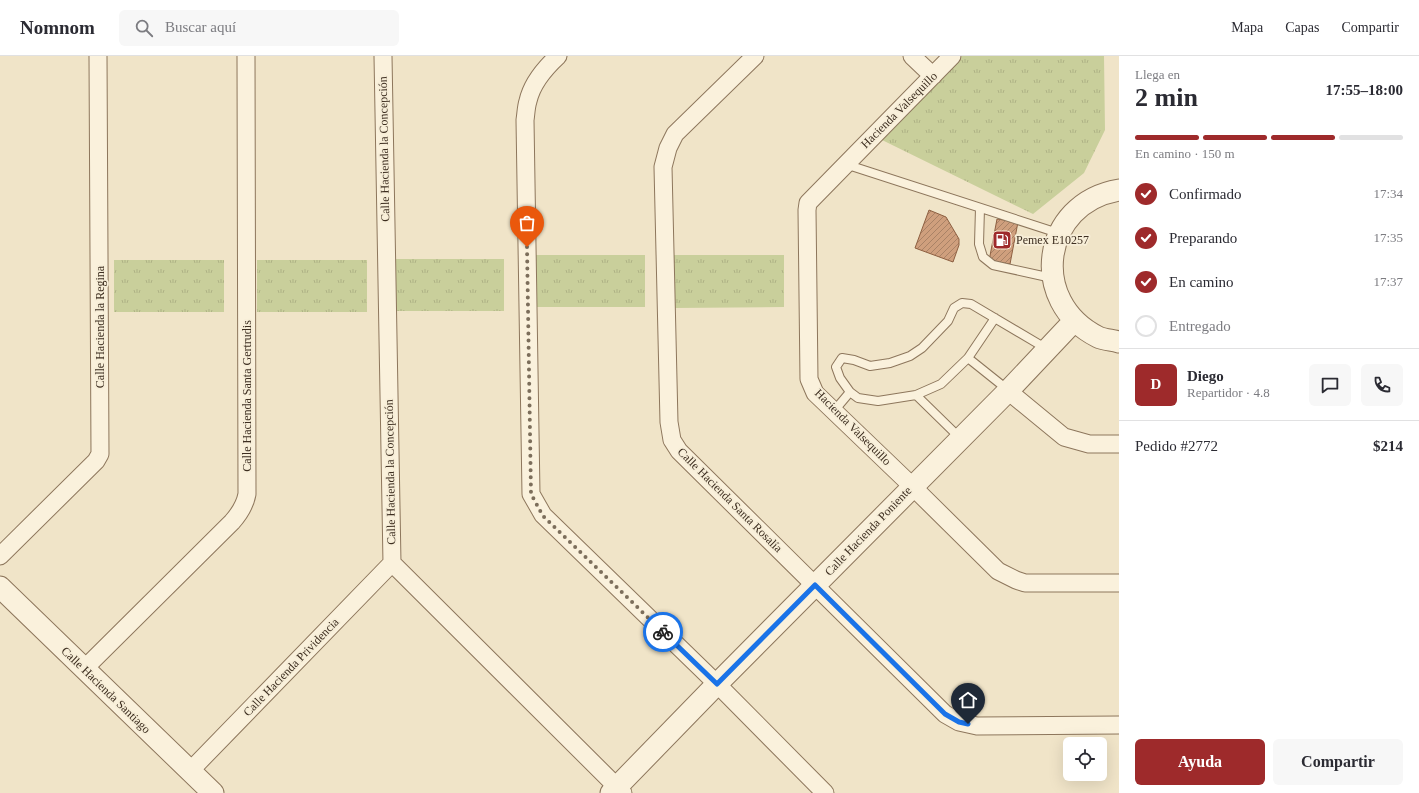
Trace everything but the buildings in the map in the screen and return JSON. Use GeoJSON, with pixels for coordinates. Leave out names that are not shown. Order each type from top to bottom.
{"type":"FeatureCollection","features":[{"type":"Feature","properties":{"kind":"street","name":"Calle Hacienda la Regina"},"geometry":{"type":"LineString","coordinates":[[0,556],[96,462],[100,454],[98,56]]}},
{"type":"Feature","properties":{"kind":"street","name":"Calle Hacienda Santa Gertrudis"},"geometry":{"type":"LineString","coordinates":[[84,670],[232,522],[239,514],[245,502],[247,494],[246,56]]}},
{"type":"Feature","properties":{"kind":"street","name":"Calle Hacienda la Concepción"},"geometry":{"type":"LineString","coordinates":[[383,56],[392,563]]}},
{"type":"Feature","properties":{"kind":"street"},"geometry":{"type":"LineString","coordinates":[[558,56],[545,68],[534,86],[528,100],[525,120],[531,494],[543,516],[717,684],[825,793]]}},
{"type":"Feature","properties":{"kind":"street","name":"Calle Hacienda Santa Rosalía"},"geometry":{"type":"LineString","coordinates":[[755,56],[675,134],[668,148],[663,167],[669,422],[672,440],[679,451],[945,714],[959,722],[977,726],[1119,725]]}},
{"type":"Feature","properties":{"kind":"street"},"geometry":{"type":"LineString","coordinates":[[912,56],[933,76]]}},
{"type":"Feature","properties":{"kind":"street","name":"Hacienda Valsequillo"},"geometry":{"type":"LineString","coordinates":[[952,56],[808,203],[809,379],[815,393],[998,571],[1025,583],[1119,583]]}},
{"type":"Feature","properties":{"kind":"street"},"geometry":{"type":"LineString","coordinates":[[1119,190],[1106,192],[1086,201],[1070,215],[1058,234],[1052,254],[1052,278],[1060,301],[1074,321],[1099,338],[1119,342]]}},
{"type":"Feature","properties":{"kind":"street","name":"Calle Hacienda Poniente"},"geometry":{"type":"LineString","coordinates":[[617,791],[717,684],[1008,390],[1074,321]]}},
{"type":"Feature","properties":{"kind":"street"},"geometry":{"type":"LineString","coordinates":[[1008,390],[1064,437],[1089,444],[1119,444]]}},
{"type":"Feature","properties":{"kind":"street","name":"Calle Hacienda Prividencia"},"geometry":{"type":"LineString","coordinates":[[190,771],[392,563]]}},
{"type":"Feature","properties":{"kind":"street"},"geometry":{"type":"LineString","coordinates":[[392,563],[617,791]]}},
{"type":"Feature","properties":{"kind":"street","name":"Calle Hacienda Santiago"},"geometry":{"type":"LineString","coordinates":[[0,587],[84,670],[213,793]]}},
{"type":"Feature","properties":{"kind":"lane"},"geometry":{"type":"LineString","coordinates":[[845,164],[1058,234]]}},
{"type":"Feature","properties":{"kind":"lane"},"geometry":{"type":"LineString","coordinates":[[980,208],[979,244],[983,257],[993,265],[1052,278]]}},
{"type":"Feature","properties":{"kind":"lane"},"geometry":{"type":"LineString","coordinates":[[995,318],[968,358],[941,384],[916,395],[878,401],[858,398],[850,392],[840,378],[836,367],[842,358],[854,360],[870,366],[890,363],[910,356],[922,348],[948,321],[954,308],[962,303],[971,304],[995,318],[1047,349]]}},
{"type":"Feature","properties":{"kind":"lane"},"geometry":{"type":"LineString","coordinates":[[968,358],[1008,390]]}},
{"type":"Feature","properties":{"kind":"lane"},"geometry":{"type":"LineString","coordinates":[[834,412],[850,392]]}},
{"type":"Feature","properties":{"kind":"lane"},"geometry":{"type":"LineString","coordinates":[[916,395],[960,438]]}},
{"type":"Feature","properties":{"kind":"green space"},"geometry":{"type":"Polygon","coordinates":[[[962,56],[1104,56],[1105,130],[1084,173],[1033,214],[882,140],[962,56]]]}},
{"type":"Feature","properties":{"kind":"green space"},"geometry":{"type":"Polygon","coordinates":[[[535,255],[645,255],[645,307],[535,307],[535,255]]]}},
{"type":"Feature","properties":{"kind":"green space"},"geometry":{"type":"Polygon","coordinates":[[[674,255],[784,255],[784,307],[674,308],[674,255]]]}},
{"type":"Feature","properties":{"kind":"green space"},"geometry":{"type":"Polygon","coordinates":[[[395,259],[504,259],[504,311],[395,311],[395,259]]]}},
{"type":"Feature","properties":{"kind":"green space"},"geometry":{"type":"Polygon","coordinates":[[[114,260],[224,260],[224,312],[114,312],[114,260]]]}},
{"type":"Feature","properties":{"kind":"green space"},"geometry":{"type":"Polygon","coordinates":[[[257,260],[367,260],[367,312],[257,312],[257,260]]]}},
{"type":"Feature","properties":{"kind":"way so far"},"geometry":{"type":"LineString","coordinates":[[527,247],[531,494],[543,516],[663,632]]}},
{"type":"Feature","properties":{"kind":"place","name":"Pemex E10257"},"geometry":{"type":"Point","coordinates":[1002,240]}},
{"type":"Feature","properties":{"kind":"route"},"geometry":{"type":"LineString","coordinates":[[663,632],[717,684],[815,585],[945,714],[959,722],[968,724]]}}]}
